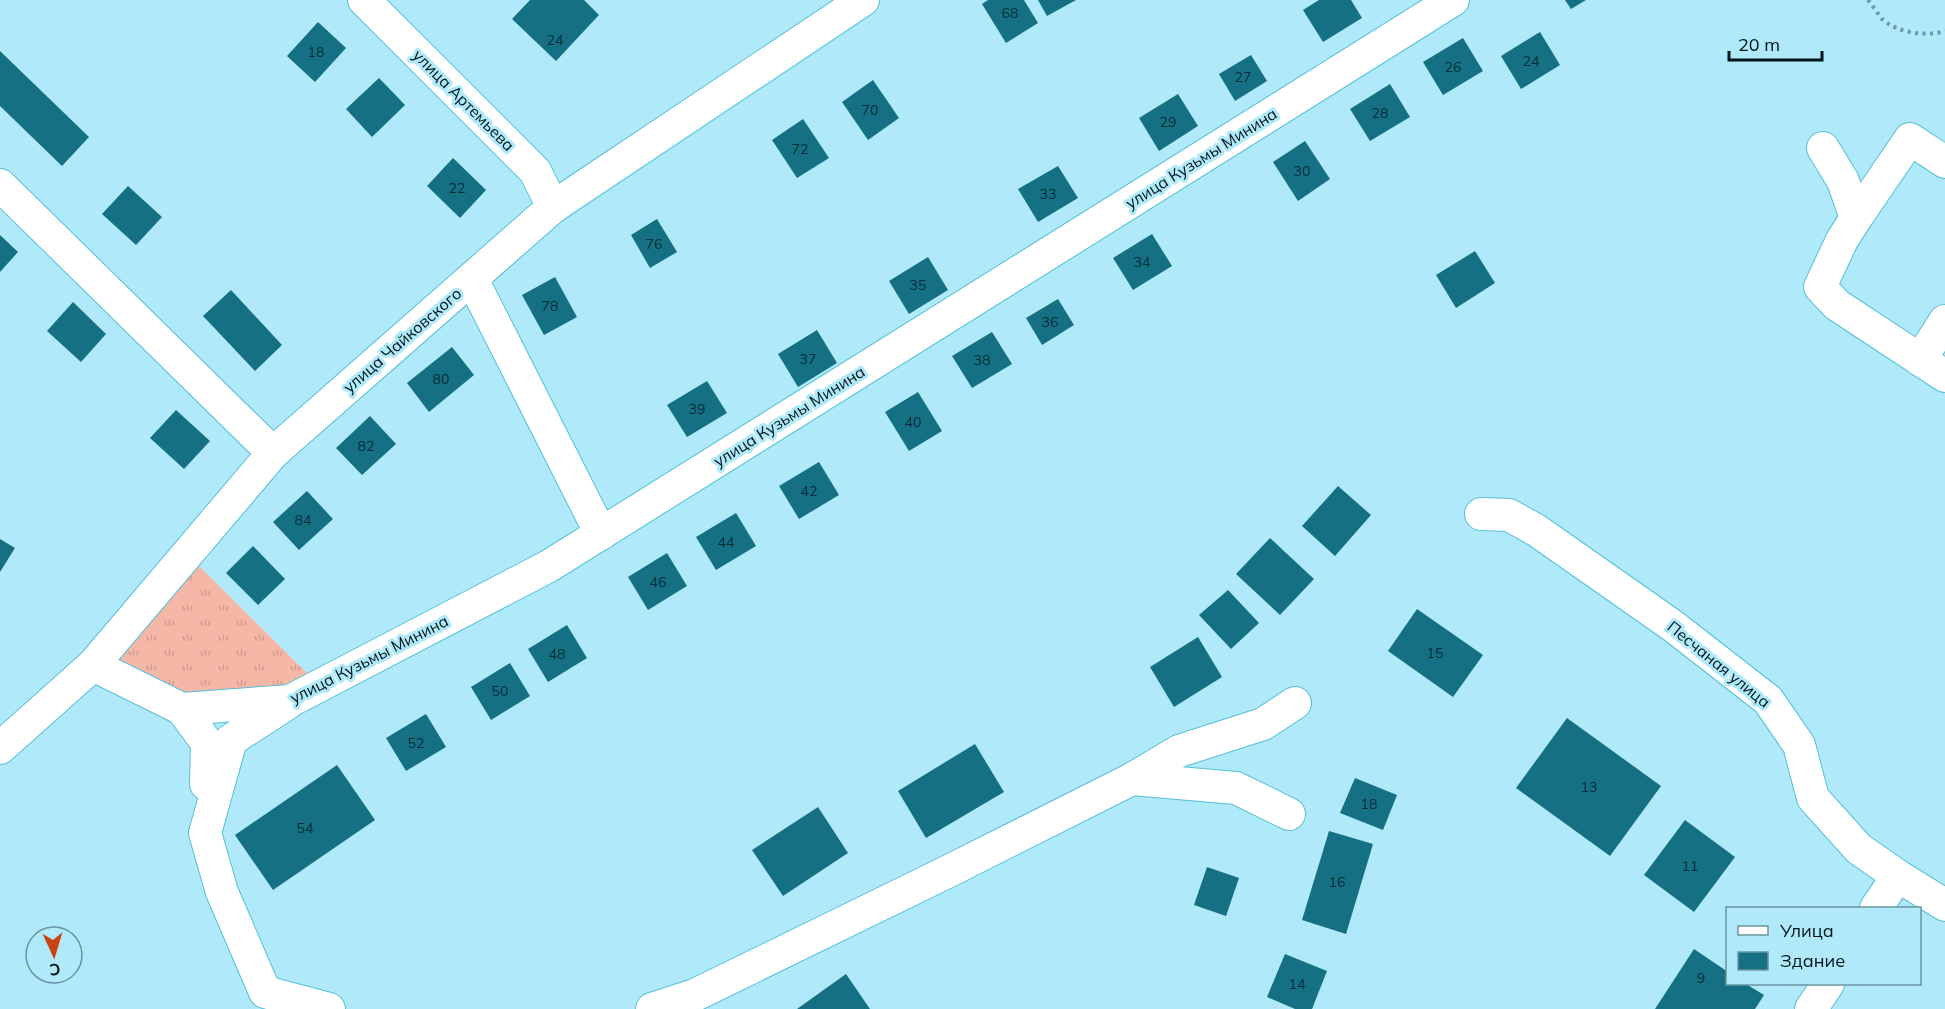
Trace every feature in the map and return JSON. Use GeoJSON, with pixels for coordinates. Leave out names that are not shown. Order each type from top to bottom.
{"type":"FeatureCollection","features":[{"type":"Feature","properties":{"kind":"street","name":"улица Артемьева"},"geometry":{"type":"LineString","coordinates":[[364,0],[535,171],[553,207]]}},
{"type":"Feature","properties":{"kind":"street","name":"улица Чайковского"},"geometry":{"type":"LineString","coordinates":[[0,748],[93,665],[273,453],[553,207],[863,0]]}},
{"type":"Feature","properties":{"kind":"street","name":"улица Кузьмы Минина"},"geometry":{"type":"LineString","coordinates":[[182,709],[290,701],[549,566],[1453,0]]}},
{"type":"Feature","properties":{"kind":"street"},"geometry":{"type":"LineString","coordinates":[[1945,162],[1910,139],[1842,240],[1820,287],[1837,305],[1933,368],[1945,321]]}},
{"type":"Feature","properties":{"kind":"street"},"geometry":{"type":"LineString","coordinates":[[1823,148],[1843,181],[1856,218]]}},
{"type":"Feature","properties":{"kind":"street"},"geometry":{"type":"LineString","coordinates":[[0,185],[273,453]]}},
{"type":"Feature","properties":{"kind":"street"},"geometry":{"type":"LineString","coordinates":[[472,279],[601,534]]}},
{"type":"Feature","properties":{"kind":"street","name":"Песчаная улица"},"geometry":{"type":"LineString","coordinates":[[1481,514],[1509,515],[1536,530],[1673,626],[1768,700],[1799,745],[1813,798],[1859,849],[1945,905]]}},
{"type":"Feature","properties":{"kind":"street"},"geometry":{"type":"LineString","coordinates":[[93,665],[182,709],[207,742],[205,833],[256,1000],[329,1009]]}},
{"type":"Feature","properties":{"kind":"street"},"geometry":{"type":"LineString","coordinates":[[205,833],[231,740],[290,701]]}},
{"type":"Feature","properties":{"kind":"street"},"geometry":{"type":"LineString","coordinates":[[652,1009],[694,995],[1132,779],[1179,751],[1263,724],[1295,703]]}},
{"type":"Feature","properties":{"kind":"street"},"geometry":{"type":"LineString","coordinates":[[1132,779],[1236,788],[1289,814]]}},
{"type":"Feature","properties":{"kind":"street"},"geometry":{"type":"LineString","coordinates":[[1877,907],[1898,876]]}},
{"type":"Feature","properties":{"kind":"street"},"geometry":{"type":"LineString","coordinates":[[1811,1009],[1827,985]]}},
{"type":"Feature","properties":{"kind":"path"},"geometry":{"type":"LineString","coordinates":[[1868,0],[1884,20],[1906,31],[1935,34],[1945,32]]}},
{"type":"Feature","properties":{"kind":"green space"},"geometry":{"type":"Polygon","coordinates":[[[193,560],[311,677],[285,695],[184,704],[99,664],[193,560]]]}},
{"type":"Feature","properties":{"kind":"building"},"geometry":{"type":"Polygon","coordinates":[[[530,0],[584,0],[599,15],[556,61],[512,19],[530,0]]]}},
{"type":"Feature","properties":{"kind":"building"},"geometry":{"type":"Polygon","coordinates":[[[988,0],[1024,0],[1038,23],[1006,43],[982,4],[988,0]]]}},
{"type":"Feature","properties":{"kind":"building"},"geometry":{"type":"Polygon","coordinates":[[[1038,0],[1076,0],[1047,16],[1038,0]]]}},
{"type":"Feature","properties":{"kind":"building"},"geometry":{"type":"Polygon","coordinates":[[[1319,0],[1351,0],[1362,18],[1323,42],[1303,10],[1319,0]]]}},
{"type":"Feature","properties":{"kind":"building"},"geometry":{"type":"Polygon","coordinates":[[[1565,0],[1586,0],[1571,9],[1565,0]]]}},
{"type":"Feature","properties":{"kind":"building"},"geometry":{"type":"Polygon","coordinates":[[[318,22],[346,48],[315,82],[287,56],[318,22]]]}},
{"type":"Feature","properties":{"kind":"building"},"geometry":{"type":"Polygon","coordinates":[[[1540,32],[1560,65],[1521,89],[1501,56],[1540,32]]]}},
{"type":"Feature","properties":{"kind":"building"},"geometry":{"type":"Polygon","coordinates":[[[1463,38],[1483,71],[1443,95],[1423,62],[1463,38]]]}},
{"type":"Feature","properties":{"kind":"building"},"geometry":{"type":"Polygon","coordinates":[[[0,51],[89,137],[62,166],[0,106],[0,51]]]}},
{"type":"Feature","properties":{"kind":"building"},"geometry":{"type":"Polygon","coordinates":[[[1251,55],[1267,81],[1235,101],[1219,74],[1251,55]]]}},
{"type":"Feature","properties":{"kind":"building"},"geometry":{"type":"Polygon","coordinates":[[[379,78],[405,105],[372,137],[346,109],[379,78]]]}},
{"type":"Feature","properties":{"kind":"building"},"geometry":{"type":"Polygon","coordinates":[[[873,80],[899,118],[868,140],[842,102],[873,80]]]}},
{"type":"Feature","properties":{"kind":"building"},"geometry":{"type":"Polygon","coordinates":[[[1390,84],[1410,117],[1370,141],[1350,109],[1390,84]]]}},
{"type":"Feature","properties":{"kind":"building"},"geometry":{"type":"Polygon","coordinates":[[[1178,94],[1198,126],[1159,151],[1139,118],[1178,94]]]}},
{"type":"Feature","properties":{"kind":"building"},"geometry":{"type":"Polygon","coordinates":[[[803,119],[829,158],[797,178],[772,140],[803,119]]]}},
{"type":"Feature","properties":{"kind":"building"},"geometry":{"type":"Polygon","coordinates":[[[1305,141],[1330,179],[1298,201],[1273,162],[1305,141]]]}},
{"type":"Feature","properties":{"kind":"building"},"geometry":{"type":"Polygon","coordinates":[[[453,158],[486,190],[460,218],[427,186],[453,158]]]}},
{"type":"Feature","properties":{"kind":"building"},"geometry":{"type":"Polygon","coordinates":[[[1058,166],[1078,198],[1038,222],[1018,189],[1058,166]]]}},
{"type":"Feature","properties":{"kind":"building"},"geometry":{"type":"Polygon","coordinates":[[[128,186],[162,217],[136,245],[102,214],[128,186]]]}},
{"type":"Feature","properties":{"kind":"building"},"geometry":{"type":"Polygon","coordinates":[[[657,219],[677,252],[650,268],[631,235],[657,219]]]}},
{"type":"Feature","properties":{"kind":"building"},"geometry":{"type":"Polygon","coordinates":[[[1152,234],[1172,266],[1133,290],[1113,258],[1152,234]]]}},
{"type":"Feature","properties":{"kind":"building"},"geometry":{"type":"Polygon","coordinates":[[[0,235],[18,252],[0,272],[0,235]]]}},
{"type":"Feature","properties":{"kind":"building"},"geometry":{"type":"Polygon","coordinates":[[[1475,251],[1495,283],[1456,308],[1436,275],[1475,251]]]}},
{"type":"Feature","properties":{"kind":"building"},"geometry":{"type":"Polygon","coordinates":[[[928,257],[948,290],[909,314],[889,281],[928,257]]]}},
{"type":"Feature","properties":{"kind":"building"},"geometry":{"type":"Polygon","coordinates":[[[555,277],[577,317],[544,335],[522,295],[555,277]]]}},
{"type":"Feature","properties":{"kind":"building"},"geometry":{"type":"Polygon","coordinates":[[[231,290],[282,345],[255,371],[203,316],[231,290]]]}},
{"type":"Feature","properties":{"kind":"building"},"geometry":{"type":"Polygon","coordinates":[[[1058,299],[1074,325],[1042,345],[1026,318],[1058,299]]]}},
{"type":"Feature","properties":{"kind":"building"},"geometry":{"type":"Polygon","coordinates":[[[73,302],[106,334],[81,362],[47,331],[73,302]]]}},
{"type":"Feature","properties":{"kind":"building"},"geometry":{"type":"Polygon","coordinates":[[[817,330],[837,363],[798,387],[778,354],[817,330]]]}},
{"type":"Feature","properties":{"kind":"building"},"geometry":{"type":"Polygon","coordinates":[[[992,332],[1012,364],[972,388],[952,356],[992,332]]]}},
{"type":"Feature","properties":{"kind":"building"},"geometry":{"type":"Polygon","coordinates":[[[452,347],[474,375],[429,412],[407,383],[452,347]]]}},
{"type":"Feature","properties":{"kind":"building"},"geometry":{"type":"Polygon","coordinates":[[[707,381],[727,413],[687,437],[667,405],[707,381]]]}},
{"type":"Feature","properties":{"kind":"building"},"geometry":{"type":"Polygon","coordinates":[[[918,392],[942,431],[909,451],[885,412],[918,392]]]}},
{"type":"Feature","properties":{"kind":"building"},"geometry":{"type":"Polygon","coordinates":[[[176,410],[210,441],[184,469],[150,438],[176,410]]]}},
{"type":"Feature","properties":{"kind":"building"},"geometry":{"type":"Polygon","coordinates":[[[370,416],[396,444],[362,475],[336,448],[370,416]]]}},
{"type":"Feature","properties":{"kind":"building"},"geometry":{"type":"Polygon","coordinates":[[[819,462],[839,495],[799,519],[779,486],[819,462]]]}},
{"type":"Feature","properties":{"kind":"building"},"geometry":{"type":"Polygon","coordinates":[[[1338,486],[1371,515],[1335,556],[1302,526],[1338,486]]]}},
{"type":"Feature","properties":{"kind":"building"},"geometry":{"type":"Polygon","coordinates":[[[307,491],[333,519],[299,550],[273,522],[307,491]]]}},
{"type":"Feature","properties":{"kind":"building"},"geometry":{"type":"Polygon","coordinates":[[[736,513],[756,546],[716,570],[696,537],[736,513]]]}},
{"type":"Feature","properties":{"kind":"building"},"geometry":{"type":"Polygon","coordinates":[[[1270,538],[1314,579],[1280,615],[1236,574],[1270,538]]]}},
{"type":"Feature","properties":{"kind":"building"},"geometry":{"type":"Polygon","coordinates":[[[0,539],[15,548],[0,572],[0,539]]]}},
{"type":"Feature","properties":{"kind":"building"},"geometry":{"type":"Polygon","coordinates":[[[253,546],[285,579],[258,605],[226,573],[253,546]]]}},
{"type":"Feature","properties":{"kind":"building"},"geometry":{"type":"Polygon","coordinates":[[[667,553],[687,586],[648,610],[628,577],[667,553]]]}},
{"type":"Feature","properties":{"kind":"building"},"geometry":{"type":"Polygon","coordinates":[[[1228,590],[1259,623],[1231,649],[1199,615],[1228,590]]]}},
{"type":"Feature","properties":{"kind":"building"},"geometry":{"type":"Polygon","coordinates":[[[1417,609],[1483,655],[1453,697],[1388,651],[1417,609]]]}},
{"type":"Feature","properties":{"kind":"building"},"geometry":{"type":"Polygon","coordinates":[[[567,625],[587,658],[548,682],[528,649],[567,625]]]}},
{"type":"Feature","properties":{"kind":"building"},"geometry":{"type":"Polygon","coordinates":[[[1198,637],[1222,677],[1174,707],[1150,667],[1198,637]]]}},
{"type":"Feature","properties":{"kind":"building"},"geometry":{"type":"Polygon","coordinates":[[[510,663],[530,696],[491,720],[471,687],[510,663]]]}},
{"type":"Feature","properties":{"kind":"building"},"geometry":{"type":"Polygon","coordinates":[[[426,714],[446,747],[406,771],[386,738],[426,714]]]}},
{"type":"Feature","properties":{"kind":"building"},"geometry":{"type":"Polygon","coordinates":[[[1567,718],[1661,786],[1610,856],[1516,788],[1567,718]]]}},
{"type":"Feature","properties":{"kind":"building"},"geometry":{"type":"Polygon","coordinates":[[[975,744],[1004,792],[926,838],[898,791],[975,744]]]}},
{"type":"Feature","properties":{"kind":"building"},"geometry":{"type":"Polygon","coordinates":[[[337,765],[375,820],[273,890],[235,835],[337,765]]]}},
{"type":"Feature","properties":{"kind":"building"},"geometry":{"type":"Polygon","coordinates":[[[1355,778],[1397,795],[1383,830],[1340,813],[1355,778]]]}},
{"type":"Feature","properties":{"kind":"building"},"geometry":{"type":"Polygon","coordinates":[[[818,807],[848,853],[783,896],[752,850],[818,807]]]}},
{"type":"Feature","properties":{"kind":"building"},"geometry":{"type":"Polygon","coordinates":[[[1685,820],[1735,857],[1694,912],[1644,875],[1685,820]]]}},
{"type":"Feature","properties":{"kind":"building"},"geometry":{"type":"Polygon","coordinates":[[[1329,831],[1373,844],[1346,934],[1302,920],[1329,831]]]}},
{"type":"Feature","properties":{"kind":"building"},"geometry":{"type":"Polygon","coordinates":[[[1207,867],[1239,878],[1226,916],[1194,905],[1207,867]]]}},
{"type":"Feature","properties":{"kind":"building"},"geometry":{"type":"Polygon","coordinates":[[[1694,949],[1726,971],[1726,985],[1748,985],[1764,995],[1755,1009],[1655,1009],[1694,949]]]}},
{"type":"Feature","properties":{"kind":"building"},"geometry":{"type":"Polygon","coordinates":[[[1285,954],[1327,971],[1312,1009],[1295,1009],[1267,997],[1285,954]]]}},
{"type":"Feature","properties":{"kind":"building"},"geometry":{"type":"Polygon","coordinates":[[[846,974],[870,1009],[797,1009],[846,974]]]}}]}
